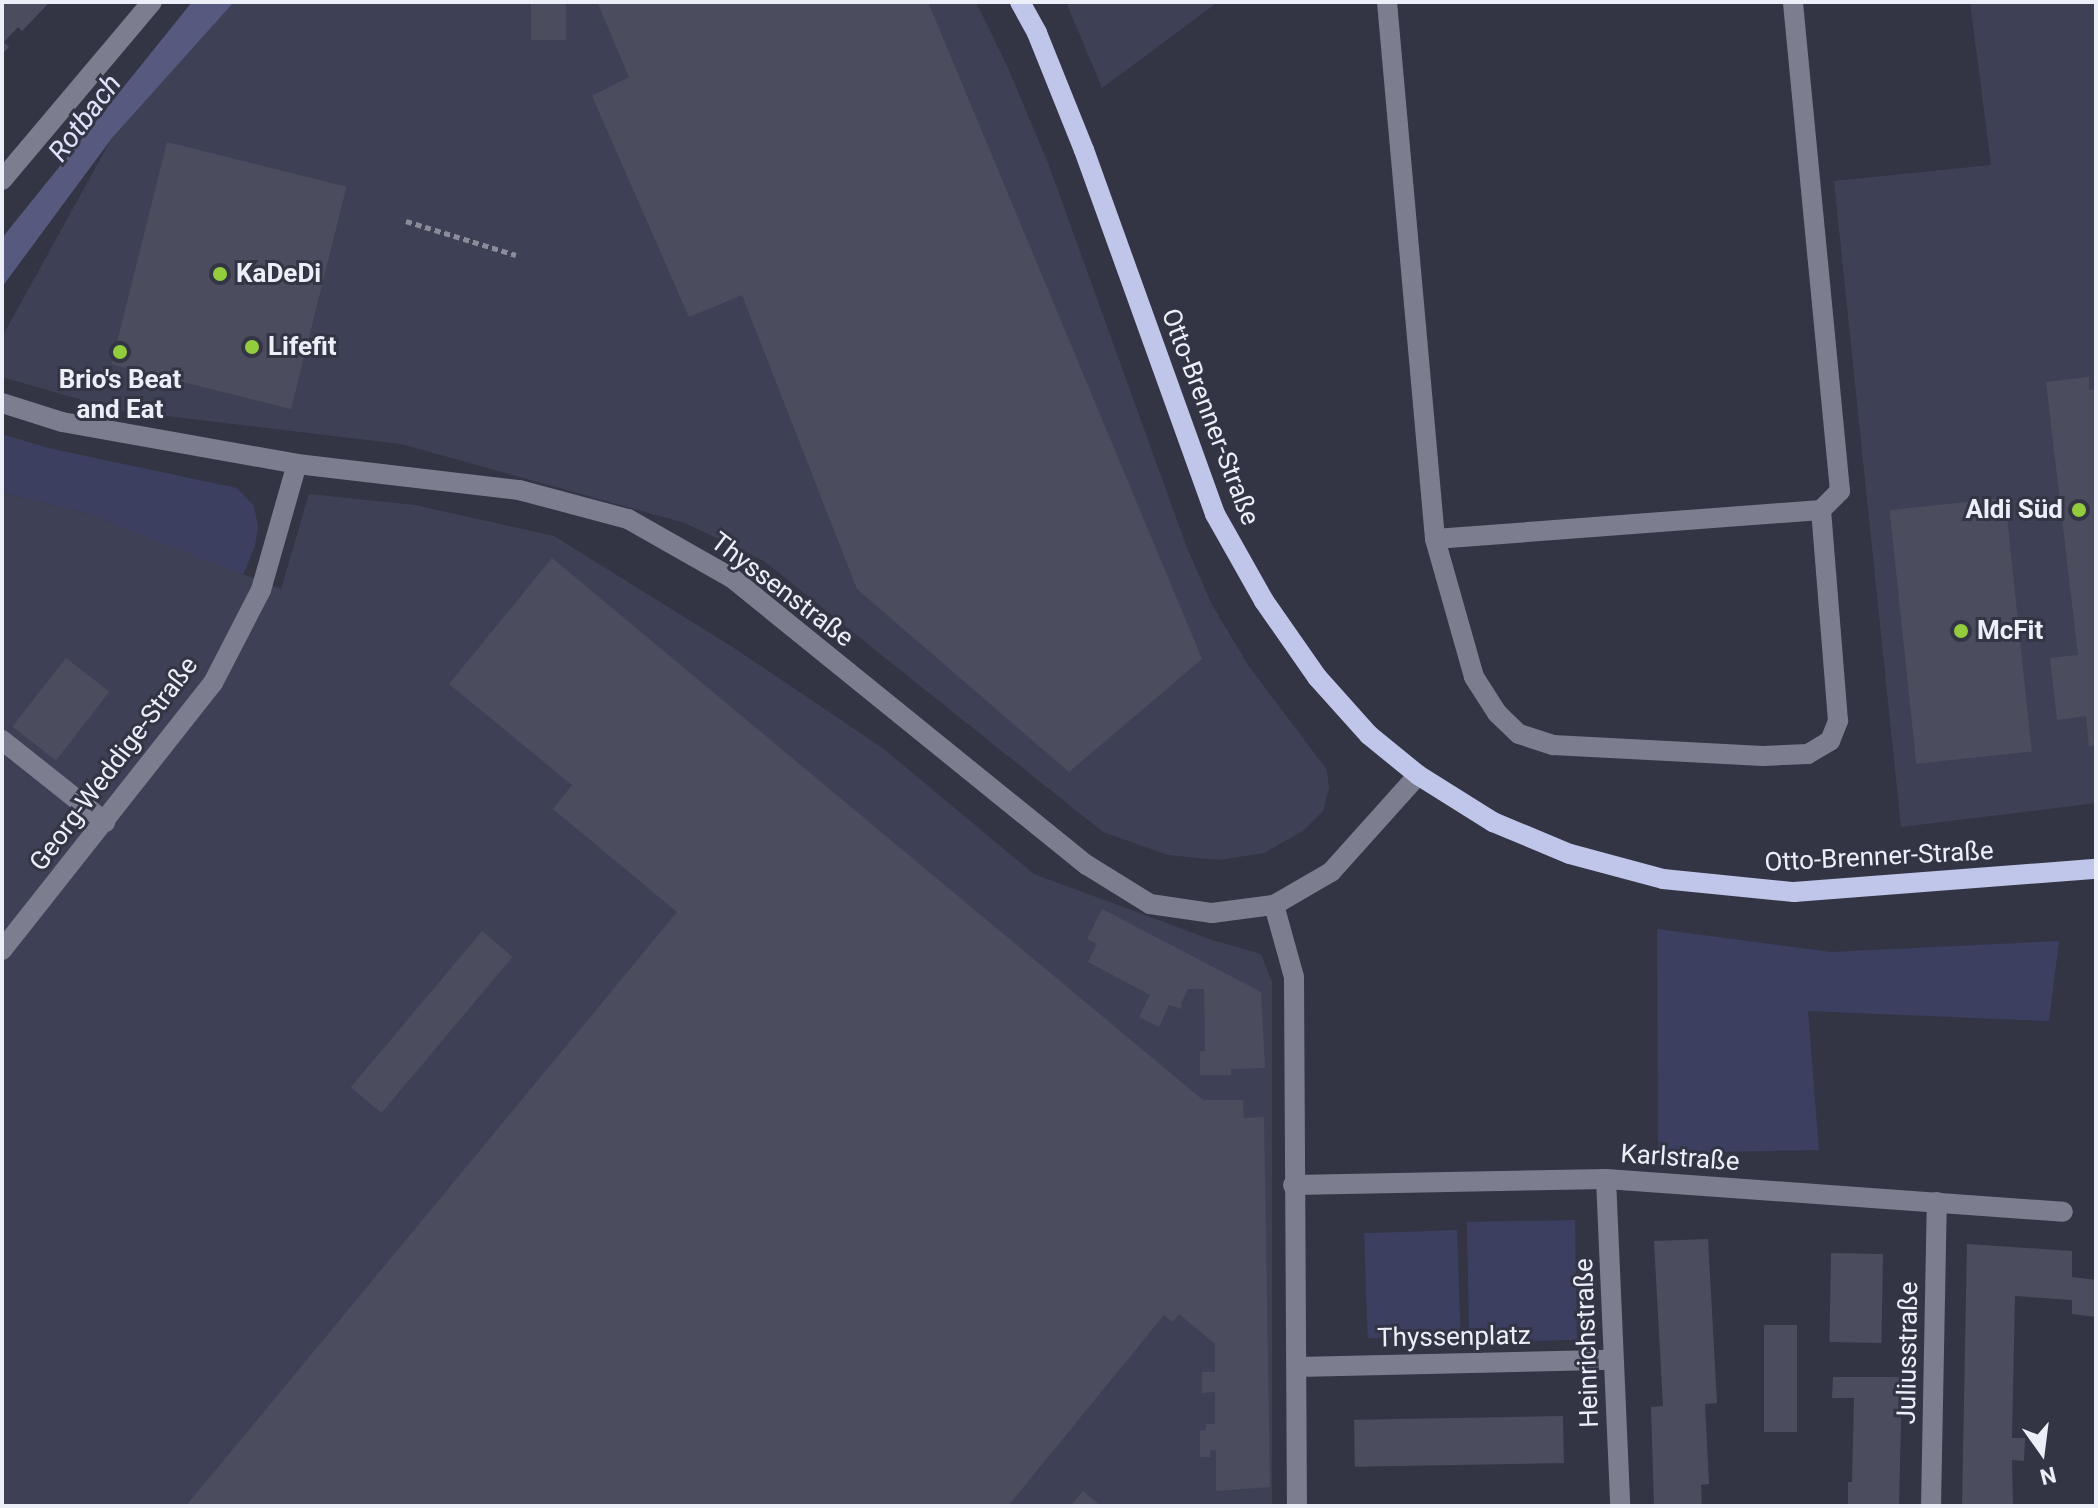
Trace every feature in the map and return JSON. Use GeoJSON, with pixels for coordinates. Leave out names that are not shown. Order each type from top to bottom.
{"type":"FeatureCollection","features":[{"type":"Feature","properties":{"kind":"main road","name":"Otto-Brenner-Straße"},"geometry":{"type":"LineString","coordinates":[[1020,2],[1037,33],[1084,150],[1215,514],[1264,601],[1317,677],[1369,735],[1418,775],[1493,822],[1570,854],[1663,879],[1794,892],[2096,869]]}},
{"type":"Feature","properties":{"kind":"street"},"geometry":{"type":"LineString","coordinates":[[2,180],[152,2]]}},
{"type":"Feature","properties":{"kind":"street"},"geometry":{"type":"LineString","coordinates":[[1387,2],[1435,539],[1474,677],[1497,713],[1519,734],[1553,745],[1763,756],[1808,754],[1830,741],[1838,721],[1821,510]]}},
{"type":"Feature","properties":{"kind":"street"},"geometry":{"type":"LineString","coordinates":[[1435,539],[1821,510],[1840,491],[1793,2]]}},
{"type":"Feature","properties":{"kind":"street","name":"Thyssenstraße"},"geometry":{"type":"LineString","coordinates":[[2,403],[62,422],[297,464],[519,490],[628,519],[732,578],[1087,865],[1150,904],[1212,913],[1274,905],[1331,872],[1418,775]]}},
{"type":"Feature","properties":{"kind":"street","name":"Georg-Weddige-Straße"},"geometry":{"type":"LineString","coordinates":[[2,950],[213,683],[261,590],[297,464]]}},
{"type":"Feature","properties":{"kind":"street"},"geometry":{"type":"LineString","coordinates":[[2,740],[105,822]]}},
{"type":"Feature","properties":{"kind":"street"},"geometry":{"type":"LineString","coordinates":[[1274,905],[1294,977],[1297,1506]]}},
{"type":"Feature","properties":{"kind":"street","name":"Karlstraße"},"geometry":{"type":"LineString","coordinates":[[1293,1185],[1606,1179],[2063,1212]]}},
{"type":"Feature","properties":{"kind":"street","name":"Heinrichstraße"},"geometry":{"type":"LineString","coordinates":[[1606,1179],[1620,1506]]}},
{"type":"Feature","properties":{"kind":"street","name":"Juliusstraße"},"geometry":{"type":"LineString","coordinates":[[1931,1506],[1937,1202]]}},
{"type":"Feature","properties":{"kind":"street","name":"Thyssenplatz"},"geometry":{"type":"LineString","coordinates":[[1297,1367],[1612,1360]]}},
{"type":"Feature","properties":{"kind":"path"},"geometry":{"type":"LineString","coordinates":[[406,221],[516,255]]}},
{"type":"Feature","properties":{"kind":"shaded area"},"geometry":{"type":"Polygon","coordinates":[[[192,2],[234,2],[112,138],[2,287],[2,238],[192,2]]]}},
{"type":"Feature","properties":{"kind":"shaded area"},"geometry":{"type":"Polygon","coordinates":[[[234,2],[976,2],[1048,163],[1187,548],[1212,605],[1248,665],[1327,770],[1329,788],[1323,811],[1303,831],[1264,853],[1219,860],[1168,855],[1103,832],[764,561],[685,523],[401,444],[117,410],[2,377],[2,337],[112,138],[234,2]]]}},
{"type":"Feature","properties":{"kind":"shaded area"},"geometry":{"type":"Polygon","coordinates":[[[1066,2],[1218,2],[1102,88],[1066,2]]]}},
{"type":"Feature","properties":{"kind":"shaded area"},"geometry":{"type":"Polygon","coordinates":[[[1970,2],[2096,2],[2096,803],[1901,827],[1834,181],[1991,165],[1970,2]]]}},
{"type":"Feature","properties":{"kind":"shaded area"},"geometry":{"type":"Polygon","coordinates":[[[2,434],[48,448],[237,488],[254,506],[258,526],[255,546],[243,575],[89,514],[2,492],[2,434]]]}},
{"type":"Feature","properties":{"kind":"shaded area"},"geometry":{"type":"Polygon","coordinates":[[[2,492],[89,514],[281,589],[309,494],[415,505],[554,536],[734,648],[884,749],[1034,874],[1212,940],[1261,954],[1272,982],[1272,1506],[2,1506],[2,492]]]}},
{"type":"Feature","properties":{"kind":"shaded area"},"geometry":{"type":"Polygon","coordinates":[[[1657,929],[1831,952],[2059,941],[2049,1021],[1808,1011],[1819,1150],[1658,1153],[1657,929]]]}},
{"type":"Feature","properties":{"kind":"shaded area"},"geometry":{"type":"Polygon","coordinates":[[[1575,1220],[1577,1340],[1469,1342],[1467,1222],[1575,1220]]]}},
{"type":"Feature","properties":{"kind":"shaded area"},"geometry":{"type":"Polygon","coordinates":[[[1457,1230],[1461,1335],[1368,1338],[1364,1233],[1457,1230]]]}},
{"type":"Feature","properties":{"kind":"building"},"geometry":{"type":"Polygon","coordinates":[[[2,2],[48,4],[22,31],[18,27],[4,42],[9,47],[2,54],[2,2]]]}},
{"type":"Feature","properties":{"kind":"building"},"geometry":{"type":"Polygon","coordinates":[[[531,2],[566,2],[566,40],[531,40],[531,2]]]}},
{"type":"Feature","properties":{"kind":"building"},"geometry":{"type":"Polygon","coordinates":[[[928,2],[1202,659],[1069,772],[857,589],[742,295],[689,317],[592,96],[629,77],[598,4],[928,2]]]}},
{"type":"Feature","properties":{"kind":"building","name":"KaDeDi"},"geometry":{"type":"Polygon","coordinates":[[[167,142],[347,187],[291,409],[112,364],[167,142]]]}},
{"type":"Feature","properties":{"kind":"building","name":"Aldi Süd"},"geometry":{"type":"Polygon","coordinates":[[[2089,377],[2089,390],[2096,389],[2096,745],[2089,746],[2086,716],[2057,720],[2050,658],[2078,655],[2046,382],[2089,377]]]}},
{"type":"Feature","properties":{"kind":"building","name":"McFit"},"geometry":{"type":"Polygon","coordinates":[[[2005,498],[2032,752],[1916,764],[1890,510],[2005,498]]]}},
{"type":"Feature","properties":{"kind":"building"},"geometry":{"type":"Polygon","coordinates":[[[552,558],[1203,1100],[1243,1100],[1244,1118],[1264,1117],[1270,1487],[1216,1491],[1216,1450],[1210,1450],[1210,1457],[1200,1457],[1200,1431],[1206,1430],[1206,1424],[1215,1424],[1215,1392],[1202,1393],[1202,1372],[1215,1372],[1215,1344],[1179,1314],[1173,1322],[1164,1315],[1008,1506],[186,1506],[677,912],[553,809],[572,785],[449,684],[552,558]]]}},
{"type":"Feature","properties":{"kind":"building"},"geometry":{"type":"Polygon","coordinates":[[[66,658],[109,692],[56,760],[12,727],[66,658]]]}},
{"type":"Feature","properties":{"kind":"building"},"geometry":{"type":"Polygon","coordinates":[[[1102,909],[1261,992],[1265,1068],[1231,1069],[1231,1075],[1200,1075],[1200,1051],[1205,1051],[1204,989],[1188,989],[1181,1003],[1182,1009],[1169,1005],[1159,1027],[1139,1017],[1150,995],[1088,962],[1097,944],[1087,939],[1102,909]]]}},
{"type":"Feature","properties":{"kind":"building"},"geometry":{"type":"Polygon","coordinates":[[[482,931],[513,957],[382,1113],[351,1087],[482,931]]]}},
{"type":"Feature","properties":{"kind":"building"},"geometry":{"type":"Polygon","coordinates":[[[1708,1239],[1717,1403],[1705,1404],[1709,1484],[1701,1485],[1702,1506],[1654,1506],[1651,1407],[1663,1406],[1654,1241],[1708,1239]]]}},
{"type":"Feature","properties":{"kind":"building"},"geometry":{"type":"Polygon","coordinates":[[[1967,1244],[2072,1251],[2072,1277],[2096,1280],[2096,1317],[2072,1314],[2072,1300],[2015,1296],[2012,1438],[2025,1438],[2024,1461],[2012,1460],[2013,1506],[1962,1506],[1967,1244]]]}},
{"type":"Feature","properties":{"kind":"building"},"geometry":{"type":"Polygon","coordinates":[[[1831,1253],[1883,1254],[1881,1343],[1829,1342],[1831,1253]]]}},
{"type":"Feature","properties":{"kind":"building"},"geometry":{"type":"Polygon","coordinates":[[[1764,1325],[1797,1325],[1797,1432],[1764,1432],[1764,1325]]]}},
{"type":"Feature","properties":{"kind":"building"},"geometry":{"type":"Polygon","coordinates":[[[1833,1377],[1902,1377],[1899,1506],[1848,1506],[1848,1482],[1852,1482],[1854,1398],[1832,1398],[1833,1377]]]}},
{"type":"Feature","properties":{"kind":"building"},"geometry":{"type":"Polygon","coordinates":[[[1563,1416],[1564,1463],[1355,1467],[1354,1420],[1563,1416]]]}},
{"type":"Feature","properties":{"kind":"building"},"geometry":{"type":"Polygon","coordinates":[[[1083,1491],[1101,1506],[1070,1506],[1083,1491]]]}},
{"type":"Feature","properties":{"kind":"place","name":"KaDeDi"},"geometry":{"type":"Point","coordinates":[220,274]}},
{"type":"Feature","properties":{"kind":"place","name":"Lifefit"},"geometry":{"type":"Point","coordinates":[252,347]}},
{"type":"Feature","properties":{"kind":"place","name":"Brio's Beat and Eat"},"geometry":{"type":"Point","coordinates":[120,352]}},
{"type":"Feature","properties":{"kind":"place","name":"Aldi Süd"},"geometry":{"type":"Point","coordinates":[2079,510]}},
{"type":"Feature","properties":{"kind":"place","name":"McFit"},"geometry":{"type":"Point","coordinates":[1961,631]}},
{"type":"Feature","properties":{"kind":"water label","name":"Rotbach"},"geometry":{"type":"Point","coordinates":[85,118]}}]}
